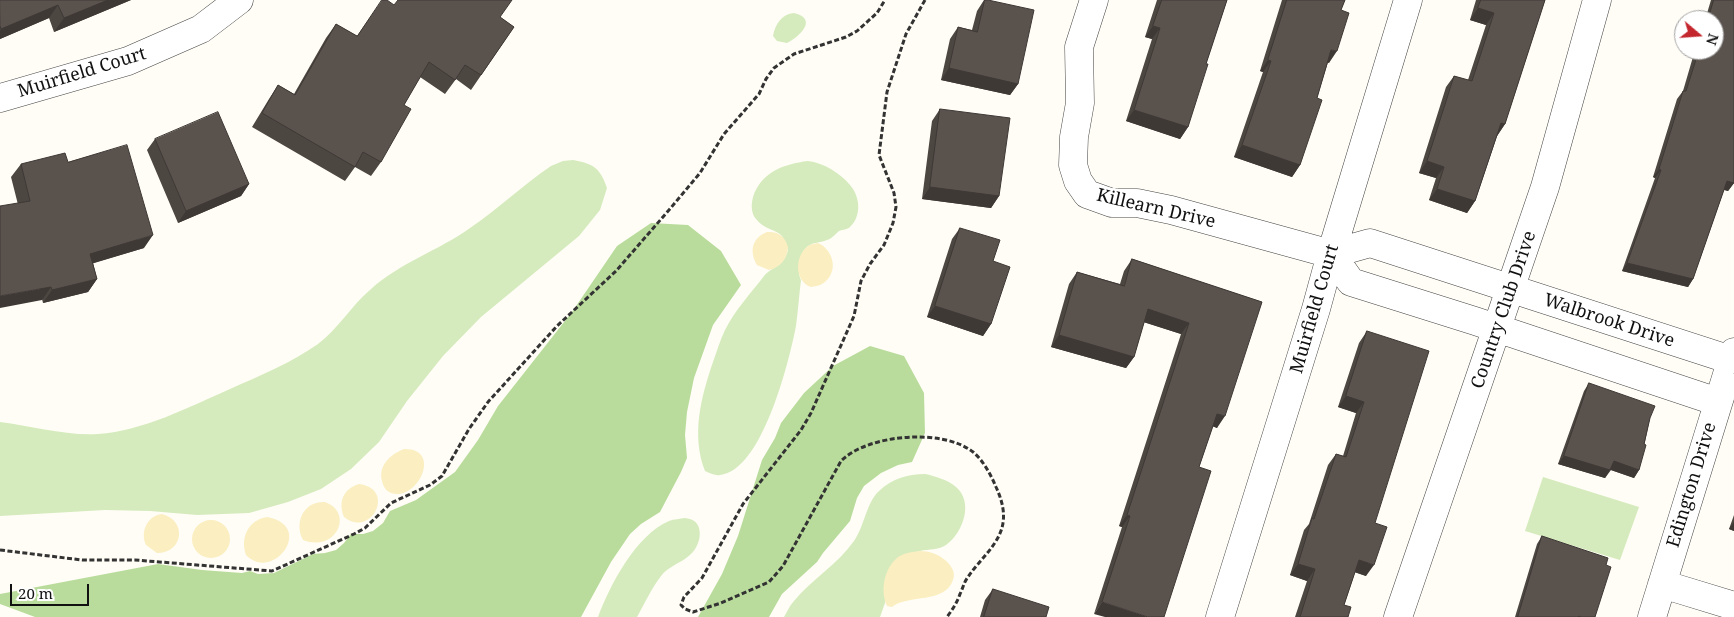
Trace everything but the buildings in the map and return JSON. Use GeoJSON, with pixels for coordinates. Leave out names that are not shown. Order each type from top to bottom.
{"type":"FeatureCollection","features":[{"type":"Feature","properties":{"kind":"street","name":"Muirfield Court"},"geometry":{"type":"LineString","coordinates":[[0,98],[128,61],[201,30],[239,0]]}},
{"type":"Feature","properties":{"kind":"street","name":"Killearn Drive"},"geometry":{"type":"LineString","coordinates":[[1094,0],[1079,47],[1080,103],[1074,137],[1073,165],[1078,181],[1087,194],[1112,204],[1137,203],[1171,210],[1331,254]]}},
{"type":"Feature","properties":{"kind":"street","name":"Muirfield Court"},"geometry":{"type":"LineString","coordinates":[[1220,617],[1316,309],[1408,0]]}},
{"type":"Feature","properties":{"kind":"street","name":"Country Club Drive"},"geometry":{"type":"LineString","coordinates":[[1398,617],[1498,329],[1499,286],[1545,187],[1597,0]]}},
{"type":"Feature","properties":{"kind":"street"},"geometry":{"type":"LineString","coordinates":[[1499,286],[1370,243],[1331,254],[1351,282],[1718,402]]}},
{"type":"Feature","properties":{"kind":"street","name":"Walbrook Drive"},"geometry":{"type":"LineString","coordinates":[[1499,286],[1646,333],[1733,356]]}},
{"type":"Feature","properties":{"kind":"street"},"geometry":{"type":"LineString","coordinates":[[1632,374],[1646,333]]}},
{"type":"Feature","properties":{"kind":"street","name":"Edington Drive"},"geometry":{"type":"LineString","coordinates":[[1652,617],[1733,356]]}},
{"type":"Feature","properties":{"kind":"street"},"geometry":{"type":"LineString","coordinates":[[1662,584],[1734,606]]}},
{"type":"Feature","properties":{"kind":"path"},"geometry":{"type":"LineString","coordinates":[[0,550],[82,560],[135,560],[272,570],[365,528],[391,504],[430,485],[442,476],[469,429],[488,402],[558,326],[616,270],[669,210],[700,173],[724,134],[759,94],[774,68],[794,54],[846,37],[856,31],[877,13],[885,0]]}},
{"type":"Feature","properties":{"kind":"path"},"geometry":{"type":"LineString","coordinates":[[925,0],[906,34],[887,92],[879,155],[894,193],[896,207],[893,223],[884,245],[861,281],[854,316],[811,413],[801,430],[743,504],[702,578],[684,598],[681,606],[693,612],[721,603],[769,582],[783,566],[826,485],[845,457],[861,447],[891,438],[907,436],[948,441],[974,452],[984,464],[994,482],[1003,509],[1003,523],[1000,534],[969,575],[955,606],[947,617]]}},
{"type":"Feature","properties":{"kind":"green space"},"geometry":{"type":"Polygon","coordinates":[[[794,13],[805,19],[806,24],[804,28],[797,37],[787,43],[777,41],[773,36],[775,27],[786,15],[794,13]]]}},
{"type":"Feature","properties":{"kind":"green space"},"geometry":{"type":"Polygon","coordinates":[[[573,160],[591,165],[602,176],[607,188],[600,210],[579,236],[481,317],[443,356],[407,401],[379,442],[351,469],[321,489],[288,502],[249,513],[197,515],[105,510],[0,516],[0,422],[74,434],[115,432],[166,417],[263,374],[318,344],[363,296],[393,272],[470,228],[551,166],[563,161],[573,160]]]}},
{"type":"Feature","properties":{"kind":"green space"},"geometry":{"type":"Polygon","coordinates":[[[808,161],[831,169],[850,185],[858,200],[858,212],[849,228],[839,231],[829,239],[808,246],[802,254],[799,263],[801,280],[796,326],[787,364],[771,412],[761,436],[749,455],[735,469],[720,475],[714,475],[705,471],[701,457],[698,430],[699,416],[709,375],[725,330],[733,316],[764,276],[784,260],[788,250],[782,236],[762,225],[754,217],[752,209],[753,197],[762,181],[774,171],[790,164],[808,161]]]}},
{"type":"Feature","properties":{"kind":"green space"},"geometry":{"type":"Polygon","coordinates":[[[651,223],[688,225],[721,251],[741,285],[713,325],[694,378],[687,412],[685,435],[687,458],[681,472],[660,512],[641,524],[630,534],[611,562],[581,617],[35,617],[0,604],[0,594],[158,564],[202,570],[242,573],[250,571],[258,574],[274,573],[313,554],[336,550],[351,534],[363,534],[373,531],[383,523],[390,511],[416,500],[455,472],[478,440],[498,406],[572,312],[617,246],[651,223]]]}},
{"type":"Feature","properties":{"kind":"green space"},"geometry":{"type":"Polygon","coordinates":[[[870,346],[904,356],[924,393],[925,433],[912,462],[898,465],[881,473],[864,486],[857,498],[850,521],[817,562],[782,594],[769,617],[698,617],[722,574],[738,536],[762,460],[775,438],[781,423],[804,393],[833,366],[870,346]]]}},
{"type":"Feature","properties":{"kind":"green space"},"geometry":{"type":"Polygon","coordinates":[[[925,474],[949,482],[956,487],[964,501],[964,517],[957,533],[946,545],[937,549],[916,552],[890,567],[885,579],[885,603],[880,617],[784,617],[791,604],[801,593],[840,557],[854,541],[871,502],[879,491],[889,483],[900,478],[925,474]]]}},
{"type":"Feature","properties":{"kind":"green space"},"geometry":{"type":"Polygon","coordinates":[[[1543,477],[1639,507],[1620,560],[1525,531],[1543,477]]]}},
{"type":"Feature","properties":{"kind":"green space"},"geometry":{"type":"Polygon","coordinates":[[[685,518],[694,521],[698,526],[700,536],[696,547],[688,557],[671,567],[661,576],[637,617],[598,617],[617,576],[635,549],[657,528],[669,521],[685,518]]]}},
{"type":"Feature","properties":{"kind":"sand"},"geometry":{"type":"Polygon","coordinates":[[[767,232],[774,232],[780,235],[788,247],[783,262],[769,270],[757,265],[753,255],[755,241],[767,232]]]}},
{"type":"Feature","properties":{"kind":"sand"},"geometry":{"type":"Polygon","coordinates":[[[818,243],[830,254],[833,265],[830,276],[824,282],[811,287],[805,284],[798,268],[803,251],[807,247],[818,243]]]}},
{"type":"Feature","properties":{"kind":"sand"},"geometry":{"type":"Polygon","coordinates":[[[404,449],[416,451],[422,457],[424,465],[422,474],[410,490],[401,494],[391,493],[383,485],[382,470],[390,457],[404,449]]]}},
{"type":"Feature","properties":{"kind":"sand"},"geometry":{"type":"Polygon","coordinates":[[[359,484],[370,488],[376,494],[378,502],[376,511],[371,518],[363,522],[354,522],[344,517],[342,501],[349,489],[359,484]]]}},
{"type":"Feature","properties":{"kind":"sand"},"geometry":{"type":"Polygon","coordinates":[[[325,502],[334,507],[339,514],[338,530],[325,541],[315,543],[303,540],[300,533],[302,514],[311,505],[325,502]]]}},
{"type":"Feature","properties":{"kind":"sand"},"geometry":{"type":"Polygon","coordinates":[[[162,514],[170,517],[176,523],[179,529],[179,536],[173,548],[166,552],[157,553],[146,545],[144,530],[152,518],[162,514]]]}},
{"type":"Feature","properties":{"kind":"sand"},"geometry":{"type":"Polygon","coordinates":[[[267,517],[281,522],[288,531],[289,540],[285,550],[277,558],[268,562],[257,562],[246,555],[244,549],[245,536],[250,526],[260,519],[267,517]]]}},
{"type":"Feature","properties":{"kind":"sand"},"geometry":{"type":"Polygon","coordinates":[[[211,520],[225,525],[230,539],[225,553],[211,558],[197,553],[192,539],[197,525],[211,520]]]}},
{"type":"Feature","properties":{"kind":"sand"},"geometry":{"type":"Polygon","coordinates":[[[920,551],[930,552],[949,564],[954,574],[949,588],[934,596],[899,603],[892,607],[887,606],[884,587],[889,568],[899,556],[920,551]]]}}]}
